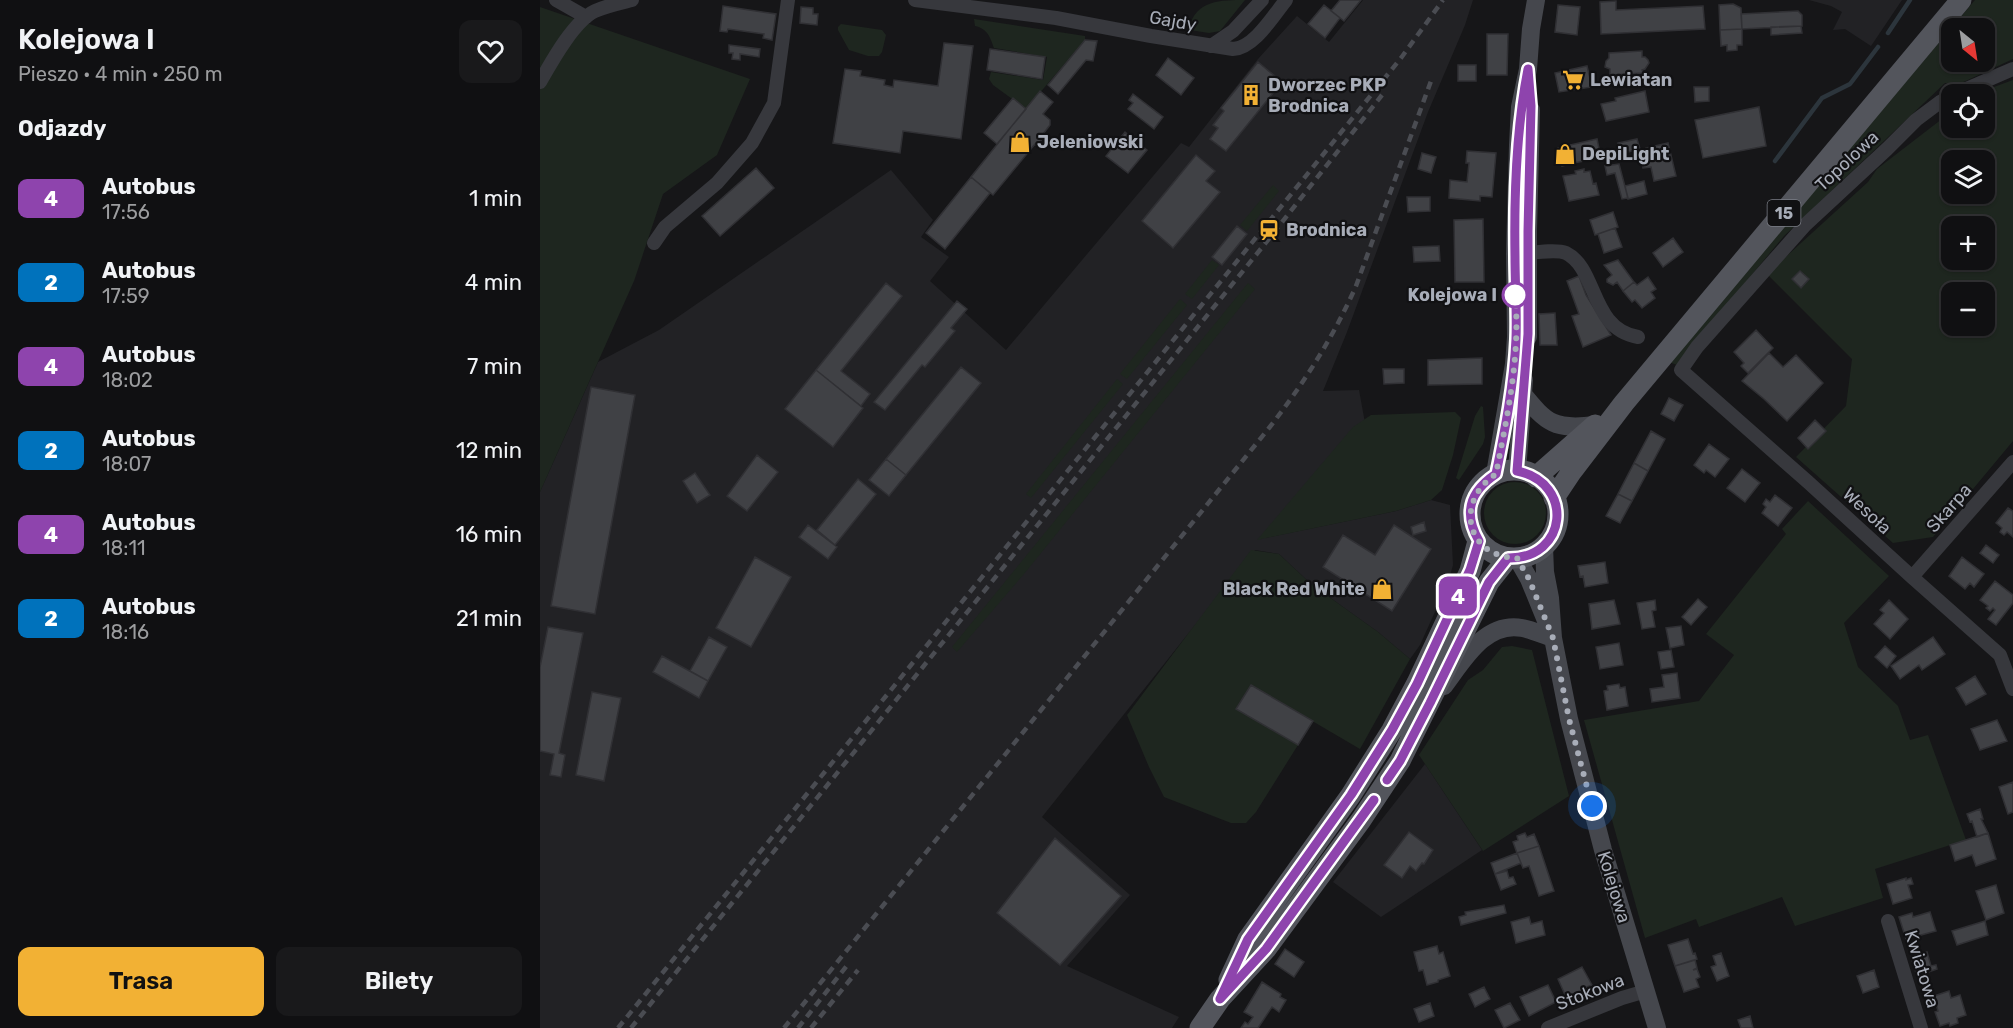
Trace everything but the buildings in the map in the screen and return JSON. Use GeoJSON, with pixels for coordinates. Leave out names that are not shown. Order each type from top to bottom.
{"type":"FeatureCollection","features":[{"type":"Feature","properties":{"kind":"main road","name":"15"},"geometry":{"type":"LineString","coordinates":[[1554,498],[1624,403],[1961,0]]}},
{"type":"Feature","properties":{"kind":"main road","name":"15"},"geometry":{"type":"LineString","coordinates":[[1526,474],[1624,403]]}},
{"type":"Feature","properties":{"kind":"main road"},"geometry":{"type":"LineString","coordinates":[[1496,474],[1526,474],[1547,486],[1554,498],[1557,523],[1544,546],[1527,556],[1513,558],[1497,555],[1479,541],[1472,530],[1471,504],[1476,492],[1496,474]]}},
{"type":"Feature","properties":{"kind":"main road"},"geometry":{"type":"LineString","coordinates":[[1220,999],[1248,939],[1351,795],[1392,730],[1417,684],[1470,570],[1479,541]]}},
{"type":"Feature","properties":{"kind":"main road"},"geometry":{"type":"LineString","coordinates":[[1200,1028],[1220,999],[1266,949],[1361,820],[1400,761],[1489,582],[1513,558]]}},
{"type":"Feature","properties":{"kind":"street"},"geometry":{"type":"LineString","coordinates":[[556,0],[586,17]]}},
{"type":"Feature","properties":{"kind":"street"},"geometry":{"type":"LineString","coordinates":[[540,82],[564,42],[586,17],[596,11],[632,0]]}},
{"type":"Feature","properties":{"kind":"street"},"geometry":{"type":"LineString","coordinates":[[654,243],[665,227],[717,183],[752,143],[774,103],[788,0]]}},
{"type":"Feature","properties":{"kind":"street","name":"Gajdy"},"geometry":{"type":"LineString","coordinates":[[915,0],[1056,18],[1239,49],[1251,42],[1286,0]]}},
{"type":"Feature","properties":{"kind":"street"},"geometry":{"type":"LineString","coordinates":[[1211,46],[1233,31],[1262,0]]}},
{"type":"Feature","properties":{"kind":"street"},"geometry":{"type":"LineString","coordinates":[[1496,474],[1514,364],[1525,144],[1520,107],[1528,69],[1536,0]]}},
{"type":"Feature","properties":{"kind":"street","name":"Topolowa"},"geometry":{"type":"LineString","coordinates":[[1978,84],[2013,69]]}},
{"type":"Feature","properties":{"kind":"street","name":"Topolowa"},"geometry":{"type":"LineString","coordinates":[[1682,370],[1697,347],[1805,225],[1916,120],[1941,101]]}},
{"type":"Feature","properties":{"kind":"street"},"geometry":{"type":"LineString","coordinates":[[1521,254],[1564,252],[1573,258],[1581,268],[1613,326],[1626,335],[1638,337]]}},
{"type":"Feature","properties":{"kind":"street"},"geometry":{"type":"LineString","coordinates":[[1521,254],[1528,334],[1522,393],[1526,474]]}},
{"type":"Feature","properties":{"kind":"street","name":"Wesoła"},"geometry":{"type":"LineString","coordinates":[[1682,370],[2000,655],[2013,689]]}},
{"type":"Feature","properties":{"kind":"street"},"geometry":{"type":"LineString","coordinates":[[1522,393],[1548,421],[1573,428],[1595,425]]}},
{"type":"Feature","properties":{"kind":"street","name":"Skarpa"},"geometry":{"type":"LineString","coordinates":[[1912,578],[2010,471]]}},
{"type":"Feature","properties":{"kind":"street","name":"Kolejowa"},"geometry":{"type":"LineString","coordinates":[[1544,546],[1553,638],[1569,719],[1603,850],[1657,1028]]}},
{"type":"Feature","properties":{"kind":"street","name":"Kolejowa"},"geometry":{"type":"LineString","coordinates":[[1513,558],[1529,579],[1553,638]]}},
{"type":"Feature","properties":{"kind":"street"},"geometry":{"type":"LineString","coordinates":[[1430,703],[1477,643],[1488,635],[1512,627],[1523,628],[1553,638]]}},
{"type":"Feature","properties":{"kind":"street","name":"Kwiatowa"},"geometry":{"type":"LineString","coordinates":[[1888,921],[1921,1028]]}},
{"type":"Feature","properties":{"kind":"street","name":"Stokowa"},"geometry":{"type":"LineString","coordinates":[[1548,1028],[1622,998],[1646,991]]}},
{"type":"Feature","properties":{"kind":"shaded area"},"geometry":{"type":"Polygon","coordinates":[[[1245,0],[1220,31],[1209,33],[1190,30],[1192,19],[1203,7],[1219,1],[1245,0]]]}},
{"type":"Feature","properties":{"kind":"shaded area"},"geometry":{"type":"Polygon","coordinates":[[[1363,0],[1473,0],[1465,25],[1428,112],[1323,391],[1359,390],[1365,423],[1265,538],[1396,511],[1431,500],[1450,505],[1453,565],[1448,583],[1420,645],[1410,659],[1378,632],[1311,584],[1279,554],[1255,550],[1042,817],[1130,895],[1067,966],[1179,1017],[1172,1028],[540,1028],[540,492],[598,362],[659,330],[891,170],[933,220],[921,237],[949,257],[930,281],[1006,350],[1181,143],[1189,147],[1258,59],[1297,16],[1329,42],[1363,0]]]}},
{"type":"Feature","properties":{"kind":"shaded area"},"geometry":{"type":"Polygon","coordinates":[[[1809,0],[1902,0],[1871,46],[1845,29],[1833,30],[1842,12],[1831,6],[1809,0]]]}},
{"type":"Feature","properties":{"kind":"shaded area"},"geometry":{"type":"Polygon","coordinates":[[[1975,0],[2013,0],[2013,59],[1995,67],[1995,18],[1960,18],[1975,0]]]}},
{"type":"Feature","properties":{"kind":"shaded area"},"geometry":{"type":"Polygon","coordinates":[[[540,7],[750,79],[717,155],[663,194],[634,281],[540,492],[540,7]]]}},
{"type":"Feature","properties":{"kind":"shaded area"},"geometry":{"type":"Polygon","coordinates":[[[974,19],[1085,36],[1085,40],[1026,109],[993,85],[989,79],[991,72],[1043,80],[1047,57],[994,48],[986,31],[975,26],[974,19]]]}},
{"type":"Feature","properties":{"kind":"shaded area"},"geometry":{"type":"Polygon","coordinates":[[[841,24],[882,30],[886,35],[879,56],[868,56],[849,50],[838,30],[841,24]]]}},
{"type":"Feature","properties":{"kind":"shaded area"},"geometry":{"type":"Polygon","coordinates":[[[1941,40],[1941,72],[1985,72],[1959,84],[1941,84],[1941,87],[1784,236],[1677,365],[1669,362],[1941,40]]]}},
{"type":"Feature","properties":{"kind":"shaded area"},"geometry":{"type":"Polygon","coordinates":[[[2013,80],[2013,441],[1933,537],[1893,543],[1796,457],[1846,406],[1852,359],[1767,274],[1868,182],[1877,169],[1941,120],[1941,138],[1995,138],[1995,87],[2013,80]]]}},
{"type":"Feature","properties":{"kind":"shaded area"},"geometry":{"type":"Polygon","coordinates":[[[1273,185],[1279,191],[1247,231],[1240,225],[1273,185]]]}},
{"type":"Feature","properties":{"kind":"shaded area"},"geometry":{"type":"Polygon","coordinates":[[[1212,260],[1219,265],[1192,299],[1185,294],[1212,260]]]}},
{"type":"Feature","properties":{"kind":"shaded area"},"geometry":{"type":"Polygon","coordinates":[[[1248,283],[1255,289],[1024,574],[957,652],[952,647],[1248,283]]]}},
{"type":"Feature","properties":{"kind":"shaded area"},"geometry":{"type":"Polygon","coordinates":[[[1180,299],[1187,305],[1127,379],[1120,374],[1180,299]]]}},
{"type":"Feature","properties":{"kind":"shaded area"},"geometry":{"type":"Polygon","coordinates":[[[1117,379],[1123,384],[1031,498],[1026,494],[1117,379]]]}},
{"type":"Feature","properties":{"kind":"shaded area"},"geometry":{"type":"Polygon","coordinates":[[[1481,406],[1483,407],[1485,437],[1483,444],[1459,480],[1456,478],[1475,416],[1481,406]]]}},
{"type":"Feature","properties":{"kind":"shaded area"},"geometry":{"type":"Polygon","coordinates":[[[1455,412],[1461,418],[1453,455],[1442,490],[1431,500],[1396,511],[1257,540],[1353,427],[1371,415],[1455,412]]]}},
{"type":"Feature","properties":{"kind":"shaded area"},"geometry":{"type":"Polygon","coordinates":[[[1515,482],[1527,484],[1537,491],[1544,501],[1546,513],[1544,525],[1537,535],[1527,542],[1515,544],[1503,542],[1493,535],[1486,525],[1484,513],[1486,501],[1493,491],[1503,484],[1515,482]]]}},
{"type":"Feature","properties":{"kind":"shaded area"},"geometry":{"type":"Polygon","coordinates":[[[1808,501],[1889,576],[1844,623],[1858,667],[1898,706],[1910,740],[1928,735],[1966,840],[1875,869],[1883,898],[1795,926],[1782,897],[1699,927],[1696,919],[1645,938],[1584,720],[1699,701],[1734,655],[1706,634],[1786,534],[1782,529],[1808,501]]]}},
{"type":"Feature","properties":{"kind":"shaded area"},"geometry":{"type":"Polygon","coordinates":[[[1251,550],[1279,554],[1311,584],[1378,632],[1410,659],[1360,749],[1251,685],[1236,709],[1298,745],[1256,812],[1246,823],[1231,823],[1164,797],[1127,715],[1251,550]]]}},
{"type":"Feature","properties":{"kind":"shaded area"},"geometry":{"type":"Polygon","coordinates":[[[1512,646],[1532,650],[1569,796],[1483,851],[1419,755],[1468,680],[1483,670],[1502,647],[1512,646]]]}},
{"type":"Feature","properties":{"kind":"shaded area"},"geometry":{"type":"Polygon","coordinates":[[[1425,764],[1482,850],[1381,917],[1333,882],[1425,764]]]}},
{"type":"Feature","properties":{"kind":"waterway"},"geometry":{"type":"LineString","coordinates":[[1888,33],[1910,0]]}},
{"type":"Feature","properties":{"kind":"waterway"},"geometry":{"type":"LineString","coordinates":[[1775,161],[1822,98],[1850,84],[1878,47]]}},
{"type":"Feature","properties":{"kind":"railway"},"geometry":{"type":"LineString","coordinates":[[618,1028],[1401,58],[1443,0]]}},
{"type":"Feature","properties":{"kind":"railway"},"geometry":{"type":"LineString","coordinates":[[784,1028],[1269,428],[1306,377],[1338,324],[1356,286],[1431,81]]}},
{"type":"Feature","properties":{"kind":"railway"},"geometry":{"type":"LineString","coordinates":[[631,1028],[1264,245],[1382,95]]}},
{"type":"Feature","properties":{"kind":"railway"},"geometry":{"type":"LineString","coordinates":[[798,1028],[849,963]]}},
{"type":"Feature","properties":{"kind":"railway"},"geometry":{"type":"LineString","coordinates":[[811,1028],[858,970]]}},
{"type":"Feature","properties":{"kind":"bus line","name":"4"},"geometry":{"type":"LineString","coordinates":[[1374,800],[1266,949],[1220,999],[1248,939],[1351,795],[1392,730],[1417,684],[1470,570],[1479,541],[1472,530],[1471,504],[1476,492],[1496,474],[1514,364],[1518,145],[1520,107],[1528,69],[1531,106],[1528,334],[1517,471],[1536,477],[1547,486],[1554,498],[1557,523],[1544,546],[1527,556],[1508,558],[1489,582],[1430,703],[1400,761],[1387,780]]}},
{"type":"Feature","properties":{"kind":"place","name":"Lewiatan"},"geometry":{"type":"Point","coordinates":[1573,80]}},
{"type":"Feature","properties":{"kind":"place","name":"Dworzec PKP Brodnica"},"geometry":{"type":"Point","coordinates":[1251,95]}},
{"type":"Feature","properties":{"kind":"place","name":"Jeleniowski"},"geometry":{"type":"Point","coordinates":[1020,142]}},
{"type":"Feature","properties":{"kind":"place","name":"DepiLight"},"geometry":{"type":"Point","coordinates":[1565,154]}},
{"type":"Feature","properties":{"kind":"place","name":"Brodnica"},"geometry":{"type":"Point","coordinates":[1269,230]}},
{"type":"Feature","properties":{"kind":"place","name":"Kolejowa I"},"geometry":{"type":"Point","coordinates":[1515,295]}},
{"type":"Feature","properties":{"kind":"place","name":"Black Red White"},"geometry":{"type":"Point","coordinates":[1382,589]}},
{"type":"Feature","properties":{"kind":"route"},"geometry":{"type":"LineString","coordinates":[[1515,295],[1514,364],[1496,474],[1476,492],[1471,504],[1470,517],[1472,530],[1479,541],[1497,555],[1517,558],[1529,579],[1553,638],[1569,719],[1592,806]]}}]}
